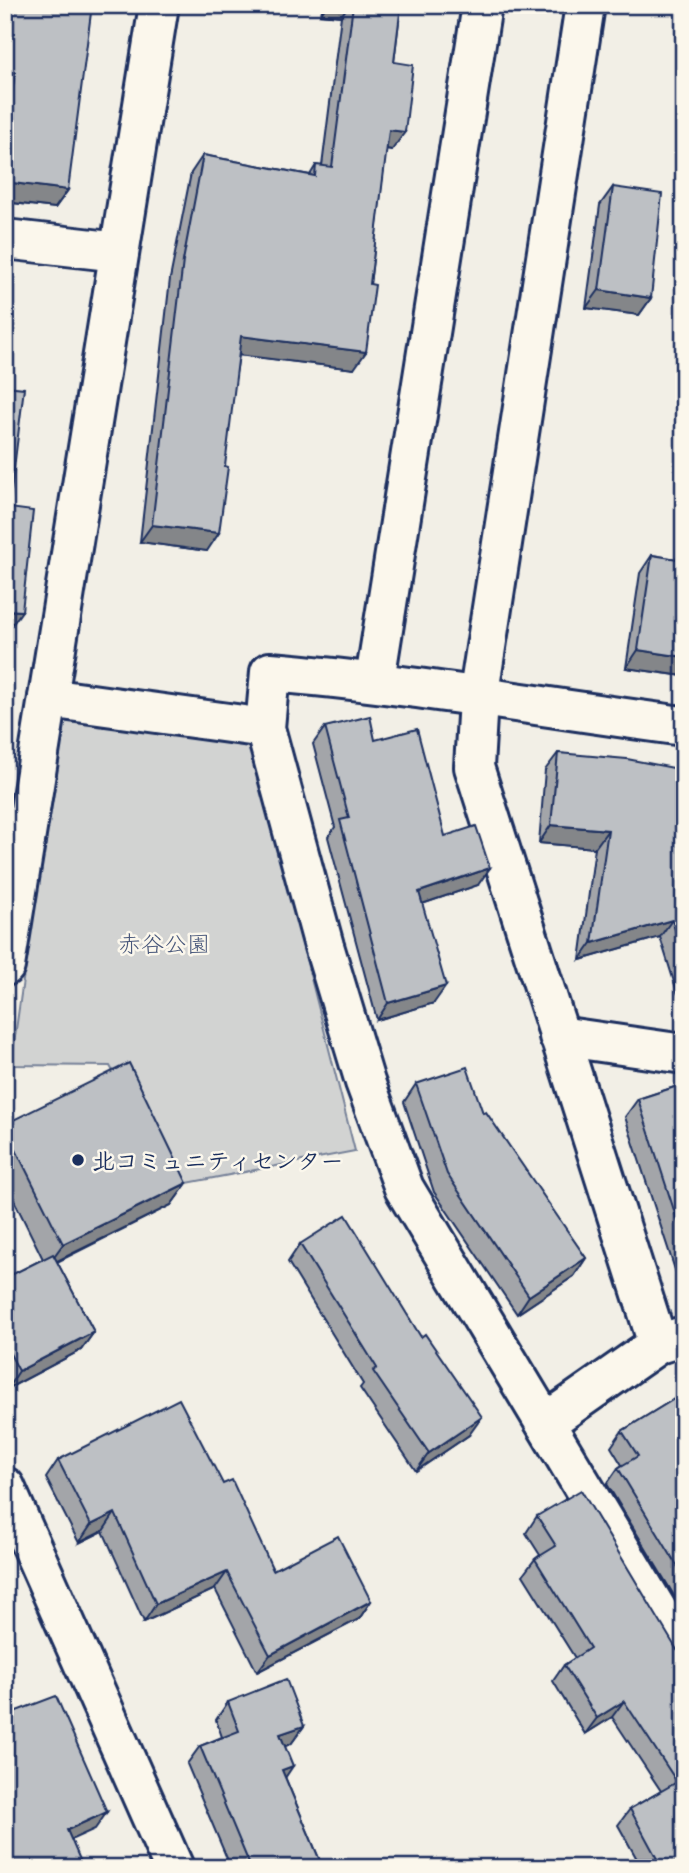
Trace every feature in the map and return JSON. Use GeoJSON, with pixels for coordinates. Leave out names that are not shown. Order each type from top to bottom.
{"type":"FeatureCollection","features":[{"type":"Feature","properties":{"kind":"street"},"geometry":{"type":"LineString","coordinates":[[5,966],[159,5]]}},
{"type":"Feature","properties":{"kind":"street"},"geometry":{"type":"LineString","coordinates":[[375,680],[482,5]]}},
{"type":"Feature","properties":{"kind":"street"},"geometry":{"type":"LineString","coordinates":[[545,1423],[671,1340],[559,1036],[474,766],[478,699],[585,5]]}},
{"type":"Feature","properties":{"kind":"street"},"geometry":{"type":"LineString","coordinates":[[5,239],[120,251]]}},
{"type":"Feature","properties":{"kind":"street"},"geometry":{"type":"LineString","coordinates":[[684,726],[478,699],[375,680],[270,672],[265,728],[324,946],[365,1082],[404,1188],[684,1655]]}},
{"type":"Feature","properties":{"kind":"street"},"geometry":{"type":"LineString","coordinates":[[48,698],[265,728]]}},
{"type":"Feature","properties":{"kind":"street"},"geometry":{"type":"LineString","coordinates":[[559,1036],[684,1054]]}},
{"type":"Feature","properties":{"kind":"street"},"geometry":{"type":"LineString","coordinates":[[5,1486],[174,1868]]}},
{"type":"Feature","properties":{"kind":"green space","name":"赤谷公園"},"geometry":{"type":"Polygon","coordinates":[[[60,718],[251,743],[355,1151],[177,1185],[110,1066],[11,1065],[60,718]]]}},
{"type":"Feature","properties":{"kind":"building"},"geometry":{"type":"Polygon","coordinates":[[[5,5],[92,5],[68,190],[5,182],[5,147],[15,72],[5,70],[5,5]]]}},
{"type":"Feature","properties":{"kind":"building"},"geometry":{"type":"Polygon","coordinates":[[[353,5],[401,5],[394,62],[413,65],[405,132],[389,130],[370,284],[375,285],[366,352],[241,336],[219,533],[152,525],[183,261],[203,155],[315,176],[316,165],[332,167],[353,5]]]}},
{"type":"Feature","properties":{"kind":"building"},"geometry":{"type":"Polygon","coordinates":[[[613,187],[662,194],[651,298],[599,290],[613,187]]]}},
{"type":"Feature","properties":{"kind":"building"},"geometry":{"type":"Polygon","coordinates":[[[5,386],[24,388],[9,508],[33,511],[22,611],[5,610],[5,386]]]}},
{"type":"Feature","properties":{"kind":"building"},"geometry":{"type":"Polygon","coordinates":[[[652,555],[684,560],[684,657],[638,650],[652,555]]]}},
{"type":"Feature","properties":{"kind":"building"},"geometry":{"type":"Polygon","coordinates":[[[370,716],[375,740],[417,729],[445,836],[476,826],[490,868],[419,892],[446,986],[388,1003],[340,820],[349,818],[325,727],[370,716]]]}},
{"type":"Feature","properties":{"kind":"building"},"geometry":{"type":"Polygon","coordinates":[[[558,753],[627,759],[684,770],[684,958],[672,920],[592,943],[608,830],[551,825],[558,753]]]}},
{"type":"Feature","properties":{"kind":"building","name":"北コミュニティセンター"},"geometry":{"type":"Polygon","coordinates":[[[129,1063],[187,1183],[63,1244],[5,1124],[129,1063]]]}},
{"type":"Feature","properties":{"kind":"building"},"geometry":{"type":"Polygon","coordinates":[[[467,1067],[483,1113],[486,1112],[586,1258],[529,1296],[447,1174],[416,1084],[467,1067]]]}},
{"type":"Feature","properties":{"kind":"building"},"geometry":{"type":"Polygon","coordinates":[[[684,1084],[684,1241],[638,1099],[684,1084]]]}},
{"type":"Feature","properties":{"kind":"building"},"geometry":{"type":"Polygon","coordinates":[[[346,1215],[421,1337],[425,1334],[482,1417],[429,1453],[373,1371],[377,1368],[300,1244],[346,1215]]]}},
{"type":"Feature","properties":{"kind":"building"},"geometry":{"type":"Polygon","coordinates":[[[53,1254],[94,1332],[19,1371],[5,1344],[5,1278],[53,1254]]]}},
{"type":"Feature","properties":{"kind":"building"},"geometry":{"type":"Polygon","coordinates":[[[684,1393],[684,1577],[618,1468],[638,1456],[622,1431],[684,1393]]]}},
{"type":"Feature","properties":{"kind":"building"},"geometry":{"type":"Polygon","coordinates":[[[179,1399],[223,1484],[232,1480],[273,1570],[338,1536],[371,1601],[270,1655],[227,1572],[156,1604],[115,1513],[91,1525],[58,1460],[179,1399]]]}},
{"type":"Feature","properties":{"kind":"building"},"geometry":{"type":"Polygon","coordinates":[[[581,1490],[677,1650],[684,1657],[684,1868],[662,1868],[630,1809],[677,1782],[624,1701],[597,1718],[564,1665],[590,1648],[535,1559],[556,1546],[537,1516],[581,1490]]]}},
{"type":"Feature","properties":{"kind":"building"},"geometry":{"type":"Polygon","coordinates":[[[286,1679],[304,1726],[280,1734],[293,1766],[282,1770],[323,1868],[251,1868],[200,1746],[239,1731],[228,1702],[286,1679]]]}},
{"type":"Feature","properties":{"kind":"building"},"geometry":{"type":"Polygon","coordinates":[[[5,1692],[14,1712],[56,1696],[107,1812],[67,1830],[81,1862],[67,1868],[5,1868],[5,1692]]]}},
{"type":"Feature","properties":{"kind":"place","name":"北コミュニティセンター"},"geometry":{"type":"Point","coordinates":[78,1160]}}]}
